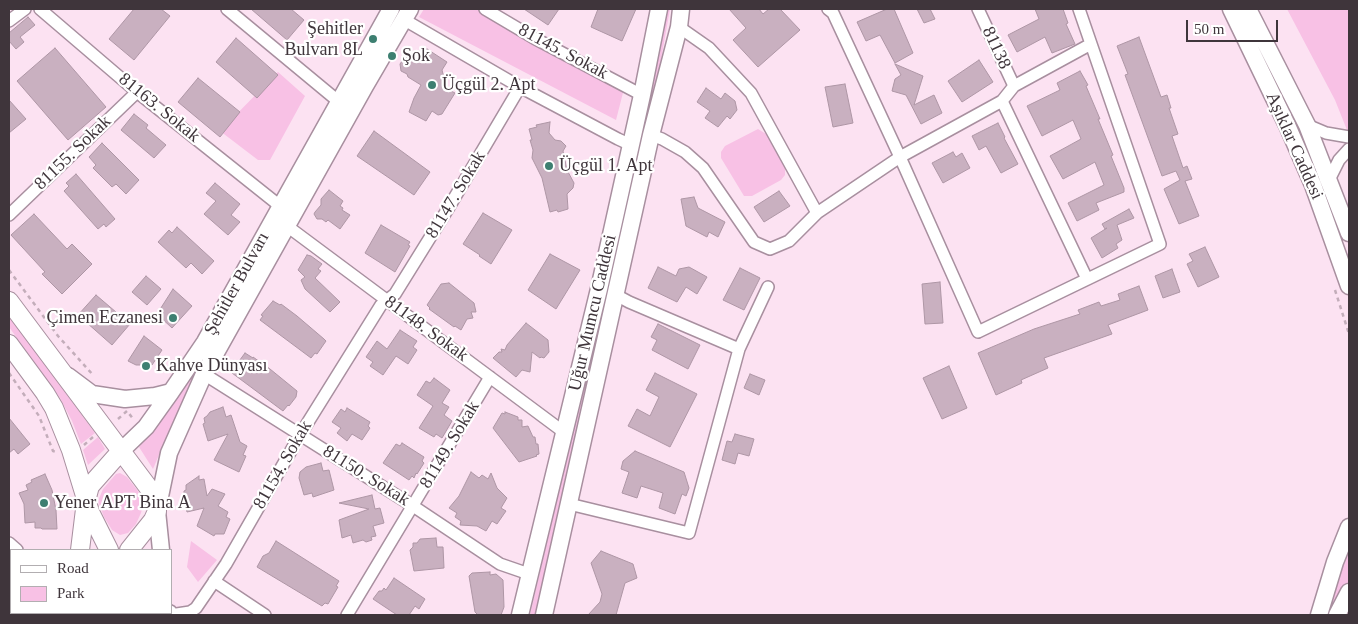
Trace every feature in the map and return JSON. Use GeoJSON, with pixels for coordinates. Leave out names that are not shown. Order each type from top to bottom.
{"type":"FeatureCollection","features":[{"type":"Feature","properties":{"kind":"main road","name":"Uğur Mumcu Caddesi"},"geometry":{"type":"LineString","coordinates":[[520,615],[565,433],[631,145],[658,9]]}},
{"type":"Feature","properties":{"kind":"main road","name":"Uğur Mumcu Caddesi"},"geometry":{"type":"LineString","coordinates":[[544,615],[651,135],[679,27],[681,9]]}},
{"type":"Feature","properties":{"kind":"main road","name":"Aşıklar Caddesi"},"geometry":{"type":"LineString","coordinates":[[1230,9],[1287,125],[1309,177],[1349,286]]}},
{"type":"Feature","properties":{"kind":"main road","name":"Aşıklar Caddesi"},"geometry":{"type":"LineString","coordinates":[[1248,9],[1307,125],[1349,233]]}},
{"type":"Feature","properties":{"kind":"main road","name":"Şehitler Bulvarı"},"geometry":{"type":"LineString","coordinates":[[80,549],[88,490],[93,481],[146,426],[206,342],[338,101],[401,12]]}},
{"type":"Feature","properties":{"kind":"main road","name":"Şehitler Bulvarı"},"geometry":{"type":"LineString","coordinates":[[130,549],[148,529],[157,511],[169,453],[204,374],[287,226],[401,12]]}},
{"type":"Feature","properties":{"kind":"main road"},"geometry":{"type":"LineString","coordinates":[[9,301],[148,485],[157,511],[161,549]]}},
{"type":"Feature","properties":{"kind":"main road"},"geometry":{"type":"LineString","coordinates":[[9,344],[46,393],[54,408],[71,450],[94,522],[108,549]]}},
{"type":"Feature","properties":{"kind":"main road"},"geometry":{"type":"LineString","coordinates":[[60,370],[92,394],[125,399],[172,392]]}},
{"type":"Feature","properties":{"kind":"main road"},"geometry":{"type":"LineString","coordinates":[[1319,615],[1335,562],[1349,527]]}},
{"type":"Feature","properties":{"kind":"main road"},"geometry":{"type":"LineString","coordinates":[[1337,615],[1349,592]]}},
{"type":"Feature","properties":{"kind":"street"},"geometry":{"type":"LineString","coordinates":[[9,21],[25,9]]}},
{"type":"Feature","properties":{"kind":"street","name":"81163. Sokak"},"geometry":{"type":"LineString","coordinates":[[40,9],[137,92],[280,206]]}},
{"type":"Feature","properties":{"kind":"street"},"geometry":{"type":"LineString","coordinates":[[227,9],[338,101]]}},
{"type":"Feature","properties":{"kind":"street","name":"81145. Sokak"},"geometry":{"type":"LineString","coordinates":[[484,9],[534,38],[642,95]]}},
{"type":"Feature","properties":{"kind":"street","name":"81138"},"geometry":{"type":"LineString","coordinates":[[978,9],[1014,86]]}},
{"type":"Feature","properties":{"kind":"street"},"geometry":{"type":"LineString","coordinates":[[833,10],[978,332],[1160,244],[1079,9]]}},
{"type":"Feature","properties":{"kind":"street"},"geometry":{"type":"LineString","coordinates":[[401,12],[520,87],[631,145]]}},
{"type":"Feature","properties":{"kind":"street"},"geometry":{"type":"LineString","coordinates":[[679,27],[708,48],[751,94],[817,213]]}},
{"type":"Feature","properties":{"kind":"street"},"geometry":{"type":"LineString","coordinates":[[651,135],[685,152],[703,168],[754,242],[770,249],[789,241],[817,213],[900,157],[1002,101],[1014,86],[1091,44]]}},
{"type":"Feature","properties":{"kind":"street","name":"81147. Sokak"},"geometry":{"type":"LineString","coordinates":[[388,301],[395,294],[449,208],[520,87]]}},
{"type":"Feature","properties":{"kind":"street","name":"81155. Sokak"},"geometry":{"type":"LineString","coordinates":[[9,214],[137,92]]}},
{"type":"Feature","properties":{"kind":"street"},"geometry":{"type":"LineString","coordinates":[[1002,101],[1087,279]]}},
{"type":"Feature","properties":{"kind":"street"},"geometry":{"type":"LineString","coordinates":[[1307,125],[1326,133],[1349,137]]}},
{"type":"Feature","properties":{"kind":"street"},"geometry":{"type":"LineString","coordinates":[[1329,180],[1338,160],[1349,149]]}},
{"type":"Feature","properties":{"kind":"street","name":"81148. Sokak"},"geometry":{"type":"LineString","coordinates":[[287,226],[565,433]]}},
{"type":"Feature","properties":{"kind":"street"},"geometry":{"type":"LineString","coordinates":[[569,504],[689,533],[739,349],[768,287]]}},
{"type":"Feature","properties":{"kind":"street"},"geometry":{"type":"LineString","coordinates":[[616,295],[739,349]]}},
{"type":"Feature","properties":{"kind":"street","name":"81154. Sokak"},"geometry":{"type":"LineString","coordinates":[[172,614],[190,612],[196,608],[226,564],[300,435],[381,305],[388,301]]}},
{"type":"Feature","properties":{"kind":"street","name":"81150. Sokak"},"geometry":{"type":"LineString","coordinates":[[204,374],[413,506],[500,564],[529,574]]}},
{"type":"Feature","properties":{"kind":"street","name":"81149. Sokak"},"geometry":{"type":"LineString","coordinates":[[347,615],[490,377]]}},
{"type":"Feature","properties":{"kind":"street"},"geometry":{"type":"LineString","coordinates":[[214,581],[266,615]]}},
{"type":"Feature","properties":{"kind":"path"},"geometry":{"type":"LineString","coordinates":[[9,270],[58,336],[99,380]]}},
{"type":"Feature","properties":{"kind":"path"},"geometry":{"type":"LineString","coordinates":[[1332,284],[1349,334]]}},
{"type":"Feature","properties":{"kind":"path"},"geometry":{"type":"LineString","coordinates":[[9,373],[39,416],[53,451],[59,454]]}},
{"type":"Feature","properties":{"kind":"path"},"geometry":{"type":"LineString","coordinates":[[118,419],[127,411],[134,421]]}},
{"type":"Feature","properties":{"kind":"path"},"geometry":{"type":"LineString","coordinates":[[82,447],[97,435]]}},
{"type":"Feature","properties":{"kind":"green space"},"geometry":{"type":"Polygon","coordinates":[[[398,9],[401,9],[176,415],[153,469],[139,447],[169,407],[398,9]]]}},
{"type":"Feature","properties":{"kind":"green space"},"geometry":{"type":"Polygon","coordinates":[[[424,9],[478,9],[626,81],[616,120],[419,17],[424,9]]]}},
{"type":"Feature","properties":{"kind":"green space"},"geometry":{"type":"Polygon","coordinates":[[[666,9],[670,9],[657,82],[536,615],[530,615],[653,84],[666,9]]]}},
{"type":"Feature","properties":{"kind":"green space"},"geometry":{"type":"Polygon","coordinates":[[[1287,9],[1349,9],[1349,135],[1335,100],[1287,9]]]}},
{"type":"Feature","properties":{"kind":"green space"},"geometry":{"type":"Polygon","coordinates":[[[278,72],[305,96],[270,160],[258,160],[220,131],[278,72]]]}},
{"type":"Feature","properties":{"kind":"green space"},"geometry":{"type":"Polygon","coordinates":[[[758,129],[766,134],[785,168],[785,175],[781,180],[752,196],[744,196],[721,158],[721,152],[725,146],[758,129]]]}},
{"type":"Feature","properties":{"kind":"green space"},"geometry":{"type":"Polygon","coordinates":[[[9,316],[95,433],[81,444],[60,398],[9,327],[9,316]]]}},
{"type":"Feature","properties":{"kind":"green space"},"geometry":{"type":"Polygon","coordinates":[[[98,437],[105,449],[88,465],[83,450],[98,437]]]}},
{"type":"Feature","properties":{"kind":"green space"},"geometry":{"type":"Polygon","coordinates":[[[120,473],[127,477],[138,491],[143,504],[136,524],[128,533],[120,535],[112,530],[104,517],[98,501],[103,489],[116,474],[120,473]]]}},
{"type":"Feature","properties":{"kind":"green space"},"geometry":{"type":"Polygon","coordinates":[[[191,541],[217,560],[198,582],[187,567],[191,541]]]}},
{"type":"Feature","properties":{"kind":"green space"},"geometry":{"type":"Polygon","coordinates":[[[1349,543],[1349,582],[1332,615],[1325,615],[1349,543]]]}},
{"type":"Feature","properties":{"kind":"building"},"geometry":{"type":"Polygon","coordinates":[[[134,9],[161,9],[170,16],[134,60],[109,39],[134,9]]]}},
{"type":"Feature","properties":{"kind":"building"},"geometry":{"type":"Polygon","coordinates":[[[251,9],[291,9],[304,20],[287,40],[251,9]]]}},
{"type":"Feature","properties":{"kind":"building"},"geometry":{"type":"Polygon","coordinates":[[[524,9],[559,9],[548,25],[524,9]]]}},
{"type":"Feature","properties":{"kind":"building"},"geometry":{"type":"Polygon","coordinates":[[[598,9],[636,9],[622,41],[591,27],[598,9]]]}},
{"type":"Feature","properties":{"kind":"building"},"geometry":{"type":"Polygon","coordinates":[[[729,9],[759,9],[763,14],[769,9],[780,9],[800,30],[758,67],[733,40],[746,28],[729,9]]]}},
{"type":"Feature","properties":{"kind":"building"},"geometry":{"type":"Polygon","coordinates":[[[887,9],[894,9],[913,53],[895,63],[880,35],[866,41],[857,22],[887,9]]]}},
{"type":"Feature","properties":{"kind":"building"},"geometry":{"type":"Polygon","coordinates":[[[917,9],[930,9],[935,19],[924,23],[917,9]]]}},
{"type":"Feature","properties":{"kind":"building"},"geometry":{"type":"Polygon","coordinates":[[[1035,9],[1063,9],[1068,23],[1066,24],[1075,44],[1052,53],[1045,37],[1017,52],[1008,35],[1039,19],[1035,9]]]}},
{"type":"Feature","properties":{"kind":"building"},"geometry":{"type":"Polygon","coordinates":[[[28,17],[35,25],[20,37],[24,42],[16,49],[9,41],[9,33],[28,17]]]}},
{"type":"Feature","properties":{"kind":"building"},"geometry":{"type":"Polygon","coordinates":[[[1139,37],[1161,97],[1167,95],[1171,108],[1169,108],[1178,134],[1172,136],[1183,168],[1187,166],[1192,179],[1185,181],[1199,216],[1179,224],[1164,189],[1180,180],[1176,171],[1162,176],[1125,75],[1128,74],[1117,46],[1139,37]]]}},
{"type":"Feature","properties":{"kind":"building"},"geometry":{"type":"Polygon","coordinates":[[[236,38],[278,75],[257,98],[216,62],[236,38]]]}},
{"type":"Feature","properties":{"kind":"building"},"geometry":{"type":"Polygon","coordinates":[[[55,48],[106,107],[68,140],[17,81],[55,48]]]}},
{"type":"Feature","properties":{"kind":"building","name":"Üçgül 2. Apt"},"geometry":{"type":"Polygon","coordinates":[[[427,49],[447,62],[442,70],[447,89],[455,93],[442,114],[438,115],[432,111],[426,121],[409,112],[421,85],[401,71],[400,64],[409,51],[418,57],[422,51],[427,49]]]}},
{"type":"Feature","properties":{"kind":"building"},"geometry":{"type":"Polygon","coordinates":[[[979,60],[993,82],[962,102],[948,81],[979,60]]]}},
{"type":"Feature","properties":{"kind":"building"},"geometry":{"type":"Polygon","coordinates":[[[895,64],[923,76],[914,105],[934,95],[942,113],[921,124],[906,95],[892,91],[895,79],[901,75],[895,64]]]}},
{"type":"Feature","properties":{"kind":"building"},"geometry":{"type":"Polygon","coordinates":[[[1080,71],[1088,85],[1086,86],[1113,155],[1111,156],[1124,192],[1096,203],[1099,210],[1077,221],[1068,203],[1104,185],[1095,162],[1063,179],[1050,156],[1081,139],[1073,120],[1042,136],[1027,106],[1060,90],[1057,83],[1080,71]]]}},
{"type":"Feature","properties":{"kind":"building"},"geometry":{"type":"Polygon","coordinates":[[[198,78],[240,112],[220,137],[178,102],[198,78]]]}},
{"type":"Feature","properties":{"kind":"building"},"geometry":{"type":"Polygon","coordinates":[[[845,84],[853,123],[833,127],[825,87],[845,84]]]}},
{"type":"Feature","properties":{"kind":"building"},"geometry":{"type":"Polygon","coordinates":[[[706,88],[721,99],[725,93],[735,101],[737,110],[730,119],[727,116],[718,127],[705,118],[710,111],[697,102],[706,88]]]}},
{"type":"Feature","properties":{"kind":"building"},"geometry":{"type":"Polygon","coordinates":[[[9,100],[26,119],[9,133],[9,100]]]}},
{"type":"Feature","properties":{"kind":"building"},"geometry":{"type":"Polygon","coordinates":[[[134,114],[148,125],[146,128],[166,145],[154,158],[121,130],[134,114]]]}},
{"type":"Feature","properties":{"kind":"building","name":"Üçgül 1. Apt"},"geometry":{"type":"Polygon","coordinates":[[[550,122],[549,133],[555,140],[561,141],[566,146],[563,151],[567,170],[574,183],[573,188],[567,194],[568,209],[558,212],[557,210],[550,212],[542,178],[532,158],[533,150],[530,140],[532,140],[529,129],[537,127],[536,125],[550,122]]]}},
{"type":"Feature","properties":{"kind":"building"},"geometry":{"type":"Polygon","coordinates":[[[998,123],[1018,164],[1001,173],[986,146],[979,150],[972,136],[998,123]]]}},
{"type":"Feature","properties":{"kind":"building"},"geometry":{"type":"Polygon","coordinates":[[[374,131],[430,172],[414,195],[357,156],[374,131]]]}},
{"type":"Feature","properties":{"kind":"building"},"geometry":{"type":"Polygon","coordinates":[[[102,143],[139,180],[126,194],[116,184],[112,187],[93,168],[96,165],[89,157],[102,143]]]}},
{"type":"Feature","properties":{"kind":"building"},"geometry":{"type":"Polygon","coordinates":[[[953,152],[956,157],[962,153],[970,168],[943,183],[932,163],[953,152]]]}},
{"type":"Feature","properties":{"kind":"building"},"geometry":{"type":"Polygon","coordinates":[[[76,174],[115,219],[106,227],[104,224],[98,229],[64,191],[69,186],[66,183],[76,174]]]}},
{"type":"Feature","properties":{"kind":"building"},"geometry":{"type":"Polygon","coordinates":[[[215,183],[240,204],[231,215],[240,222],[228,235],[204,214],[216,201],[206,193],[215,183]]]}},
{"type":"Feature","properties":{"kind":"building"},"geometry":{"type":"Polygon","coordinates":[[[329,190],[343,201],[340,206],[343,208],[342,210],[350,215],[340,229],[328,220],[326,222],[322,219],[317,219],[314,214],[321,205],[321,199],[329,190]]]}},
{"type":"Feature","properties":{"kind":"building"},"geometry":{"type":"Polygon","coordinates":[[[779,191],[790,206],[764,222],[754,207],[779,191]]]}},
{"type":"Feature","properties":{"kind":"building"},"geometry":{"type":"Polygon","coordinates":[[[694,197],[698,208],[725,222],[718,237],[709,232],[707,237],[686,226],[681,199],[694,197]]]}},
{"type":"Feature","properties":{"kind":"building"},"geometry":{"type":"Polygon","coordinates":[[[1129,209],[1134,218],[1117,225],[1122,240],[1116,244],[1118,248],[1102,258],[1091,238],[1107,228],[1105,229],[1102,224],[1129,209]]]}},
{"type":"Feature","properties":{"kind":"building"},"geometry":{"type":"Polygon","coordinates":[[[483,213],[512,230],[491,264],[463,244],[483,213]]]}},
{"type":"Feature","properties":{"kind":"building"},"geometry":{"type":"Polygon","coordinates":[[[34,214],[67,249],[72,244],[92,264],[62,294],[42,274],[45,272],[11,235],[34,214]]]}},
{"type":"Feature","properties":{"kind":"building"},"geometry":{"type":"Polygon","coordinates":[[[381,225],[410,242],[408,245],[410,246],[395,272],[365,253],[381,225]]]}},
{"type":"Feature","properties":{"kind":"building"},"geometry":{"type":"Polygon","coordinates":[[[177,227],[214,261],[202,274],[191,263],[186,268],[158,242],[169,230],[172,233],[177,227]]]}},
{"type":"Feature","properties":{"kind":"building"},"geometry":{"type":"Polygon","coordinates":[[[1205,247],[1219,277],[1198,287],[1187,264],[1193,261],[1189,254],[1205,247]]]}},
{"type":"Feature","properties":{"kind":"building"},"geometry":{"type":"Polygon","coordinates":[[[550,254],[580,270],[556,309],[528,290],[550,254]]]}},
{"type":"Feature","properties":{"kind":"building"},"geometry":{"type":"Polygon","coordinates":[[[307,255],[322,264],[318,269],[321,271],[315,278],[340,302],[330,312],[305,289],[301,280],[305,277],[298,270],[307,255]]]}},
{"type":"Feature","properties":{"kind":"building"},"geometry":{"type":"Polygon","coordinates":[[[658,267],[676,276],[679,269],[689,267],[707,277],[697,294],[686,287],[677,302],[648,288],[658,267]]]}},
{"type":"Feature","properties":{"kind":"building"},"geometry":{"type":"Polygon","coordinates":[[[740,268],[760,278],[744,310],[723,300],[740,268]]]}},
{"type":"Feature","properties":{"kind":"building"},"geometry":{"type":"Polygon","coordinates":[[[1172,269],[1180,292],[1163,298],[1155,276],[1172,269]]]}},
{"type":"Feature","properties":{"kind":"building"},"geometry":{"type":"Polygon","coordinates":[[[146,276],[161,289],[147,305],[132,292],[146,276]]]}},
{"type":"Feature","properties":{"kind":"building"},"geometry":{"type":"Polygon","coordinates":[[[940,282],[943,323],[925,324],[922,284],[940,282]]]}},
{"type":"Feature","properties":{"kind":"building"},"geometry":{"type":"Polygon","coordinates":[[[449,283],[474,303],[476,312],[471,312],[473,318],[467,319],[461,330],[429,309],[427,305],[441,284],[449,283]]]}},
{"type":"Feature","properties":{"kind":"building"},"geometry":{"type":"Polygon","coordinates":[[[1139,286],[1148,310],[1108,325],[1112,334],[1044,358],[1048,368],[1021,380],[1022,383],[996,395],[978,353],[1034,329],[1080,314],[1078,310],[1099,302],[1101,306],[1120,300],[1118,294],[1139,286]]]}},
{"type":"Feature","properties":{"kind":"building"},"geometry":{"type":"Polygon","coordinates":[[[173,289],[192,306],[172,328],[157,314],[173,289]]]}},
{"type":"Feature","properties":{"kind":"building"},"geometry":{"type":"Polygon","coordinates":[[[96,295],[130,324],[112,345],[78,315],[96,295]]]}},
{"type":"Feature","properties":{"kind":"building"},"geometry":{"type":"Polygon","coordinates":[[[273,301],[281,304],[297,316],[326,341],[317,354],[315,353],[311,358],[260,320],[263,316],[261,315],[273,301]]]}},
{"type":"Feature","properties":{"kind":"building"},"geometry":{"type":"Polygon","coordinates":[[[526,323],[548,340],[549,352],[544,358],[540,358],[532,352],[530,372],[522,370],[516,377],[493,358],[499,352],[502,352],[501,349],[505,350],[526,323]]]}},
{"type":"Feature","properties":{"kind":"building"},"geometry":{"type":"Polygon","coordinates":[[[658,324],[700,345],[688,369],[652,350],[657,340],[651,337],[658,324]]]}},
{"type":"Feature","properties":{"kind":"building"},"geometry":{"type":"Polygon","coordinates":[[[400,330],[417,341],[413,347],[417,350],[408,364],[396,356],[383,375],[370,366],[373,362],[366,357],[377,341],[387,349],[400,330]]]}},
{"type":"Feature","properties":{"kind":"building"},"geometry":{"type":"Polygon","coordinates":[[[144,336],[162,350],[152,365],[136,365],[128,361],[144,336]]]}},
{"type":"Feature","properties":{"kind":"building"},"geometry":{"type":"Polygon","coordinates":[[[245,353],[270,369],[297,391],[296,397],[283,411],[232,373],[245,353]]]}},
{"type":"Feature","properties":{"kind":"building"},"geometry":{"type":"Polygon","coordinates":[[[949,366],[967,408],[942,419],[923,378],[949,366]]]}},
{"type":"Feature","properties":{"kind":"building"},"geometry":{"type":"Polygon","coordinates":[[[655,373],[697,394],[670,447],[628,426],[637,409],[650,416],[659,397],[646,390],[655,373]]]}},
{"type":"Feature","properties":{"kind":"building"},"geometry":{"type":"Polygon","coordinates":[[[750,374],[765,380],[759,395],[744,388],[750,374]]]}},
{"type":"Feature","properties":{"kind":"building"},"geometry":{"type":"Polygon","coordinates":[[[434,378],[450,390],[442,403],[449,407],[444,415],[452,421],[442,438],[436,434],[434,437],[419,428],[433,406],[417,395],[426,381],[430,383],[434,378]]]}},
{"type":"Feature","properties":{"kind":"building"},"geometry":{"type":"Polygon","coordinates":[[[223,407],[226,417],[231,415],[240,442],[247,446],[243,455],[246,456],[239,472],[214,460],[228,434],[208,441],[203,424],[205,423],[204,418],[210,412],[223,407]]]}},
{"type":"Feature","properties":{"kind":"building"},"geometry":{"type":"Polygon","coordinates":[[[347,408],[370,422],[368,426],[370,428],[362,440],[352,434],[347,441],[337,433],[341,428],[332,422],[341,409],[345,412],[347,408]]]}},
{"type":"Feature","properties":{"kind":"building"},"geometry":{"type":"Polygon","coordinates":[[[505,412],[518,417],[518,420],[522,420],[522,427],[528,426],[533,437],[535,437],[536,444],[538,444],[539,454],[537,456],[519,462],[493,428],[502,413],[505,414],[505,412]]]}},
{"type":"Feature","properties":{"kind":"building"},"geometry":{"type":"Polygon","coordinates":[[[9,418],[30,444],[18,454],[14,449],[9,453],[9,418]]]}},
{"type":"Feature","properties":{"kind":"building"},"geometry":{"type":"Polygon","coordinates":[[[735,434],[754,439],[749,456],[738,453],[735,464],[722,460],[727,441],[732,442],[735,434]]]}},
{"type":"Feature","properties":{"kind":"building"},"geometry":{"type":"Polygon","coordinates":[[[402,443],[424,457],[422,461],[424,463],[417,474],[409,480],[383,463],[396,444],[400,446],[402,443]]]}},
{"type":"Feature","properties":{"kind":"building"},"geometry":{"type":"Polygon","coordinates":[[[635,451],[684,472],[689,488],[686,496],[682,494],[675,514],[659,508],[663,493],[641,486],[637,498],[622,493],[629,472],[621,469],[623,461],[635,451]]]}},
{"type":"Feature","properties":{"kind":"building"},"geometry":{"type":"Polygon","coordinates":[[[321,463],[323,471],[329,470],[334,490],[313,497],[312,493],[304,495],[299,478],[300,472],[306,467],[321,463]]]}},
{"type":"Feature","properties":{"kind":"building"},"geometry":{"type":"Polygon","coordinates":[[[471,472],[479,478],[482,475],[488,479],[491,473],[497,488],[507,498],[501,508],[506,511],[497,524],[492,521],[486,531],[477,526],[460,525],[461,521],[455,517],[457,513],[449,508],[459,496],[471,472]]]}},
{"type":"Feature","properties":{"kind":"building","name":"Yener APT Bina A"},"geometry":{"type":"Polygon","coordinates":[[[45,474],[52,490],[57,529],[35,528],[35,522],[25,523],[24,504],[19,493],[28,490],[26,485],[32,482],[31,480],[45,474]]]}},
{"type":"Feature","properties":{"kind":"building"},"geometry":{"type":"Polygon","coordinates":[[[199,476],[199,480],[204,479],[207,496],[212,489],[225,494],[218,506],[228,512],[226,517],[230,519],[224,534],[215,534],[214,536],[197,526],[204,508],[187,512],[183,494],[186,490],[186,485],[199,476]]]}},
{"type":"Feature","properties":{"kind":"building"},"geometry":{"type":"Polygon","coordinates":[[[372,495],[375,509],[380,508],[384,523],[373,526],[376,536],[371,537],[372,540],[366,542],[363,540],[353,543],[351,535],[342,538],[339,520],[369,509],[339,503],[372,495]]]}},
{"type":"Feature","properties":{"kind":"building"},"geometry":{"type":"Polygon","coordinates":[[[436,538],[437,547],[443,547],[444,568],[414,571],[410,550],[413,547],[413,543],[417,543],[420,539],[436,538]]]}},
{"type":"Feature","properties":{"kind":"building"},"geometry":{"type":"Polygon","coordinates":[[[276,541],[339,581],[336,586],[338,587],[328,604],[325,603],[322,606],[257,567],[263,556],[269,553],[276,541]]]}},
{"type":"Feature","properties":{"kind":"building"},"geometry":{"type":"Polygon","coordinates":[[[601,551],[633,564],[637,578],[625,583],[616,615],[588,615],[600,602],[602,594],[591,563],[601,551]]]}},
{"type":"Feature","properties":{"kind":"building"},"geometry":{"type":"Polygon","coordinates":[[[490,572],[490,575],[496,574],[503,580],[504,607],[501,615],[478,615],[475,612],[469,576],[472,573],[490,572]]]}},
{"type":"Feature","properties":{"kind":"building"},"geometry":{"type":"Polygon","coordinates":[[[394,578],[425,599],[419,609],[415,606],[409,615],[397,615],[373,599],[379,591],[382,591],[384,588],[386,590],[394,578]]]}},
{"type":"Feature","properties":{"kind":"place","name":"Şehitler Bulvarı 8L"},"geometry":{"type":"Point","coordinates":[373,39]}},
{"type":"Feature","properties":{"kind":"place","name":"Şok"},"geometry":{"type":"Point","coordinates":[392,56]}},
{"type":"Feature","properties":{"kind":"place","name":"Üçgül 2. Apt"},"geometry":{"type":"Point","coordinates":[432,85]}},
{"type":"Feature","properties":{"kind":"place","name":"Üçgül 1. Apt"},"geometry":{"type":"Point","coordinates":[549,166]}},
{"type":"Feature","properties":{"kind":"place","name":"Çimen Eczanesi"},"geometry":{"type":"Point","coordinates":[173,318]}},
{"type":"Feature","properties":{"kind":"place","name":"Kahve Dünyası"},"geometry":{"type":"Point","coordinates":[146,366]}},
{"type":"Feature","properties":{"kind":"place","name":"Yener APT Bina A"},"geometry":{"type":"Point","coordinates":[44,503]}}]}
